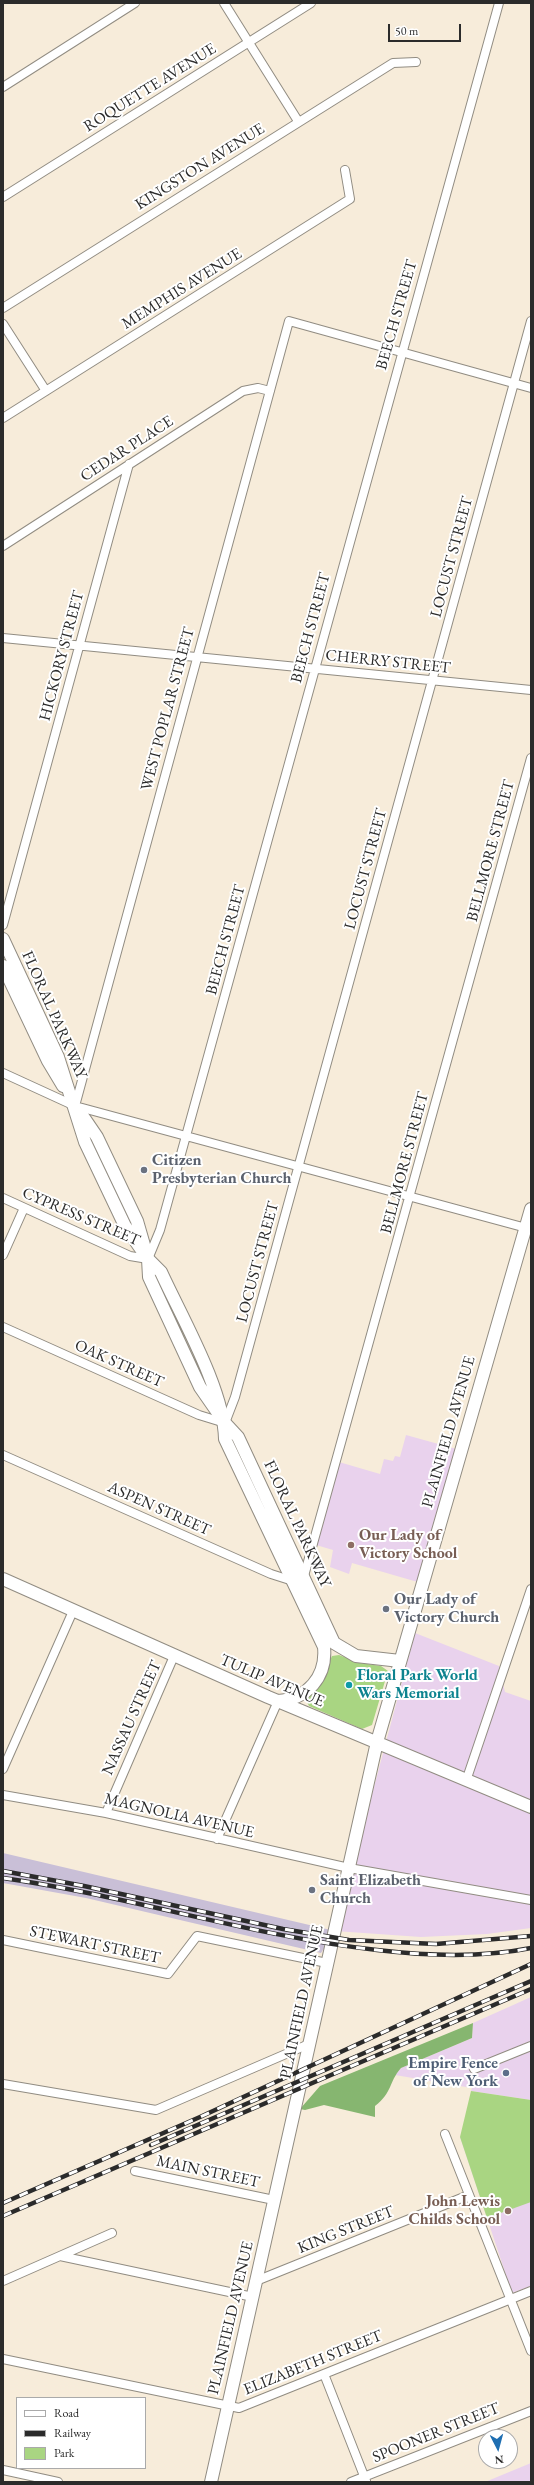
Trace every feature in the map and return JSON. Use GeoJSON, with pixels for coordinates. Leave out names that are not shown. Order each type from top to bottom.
{"type":"FeatureCollection","features":[{"type":"Feature","properties":{"kind":"main road","name":"FLORAL PARKWAY"},"geometry":{"type":"LineString","coordinates":[[3,939],[29,1008]]}},
{"type":"Feature","properties":{"kind":"main road","name":"FLORAL PARKWAY"},"geometry":{"type":"LineString","coordinates":[[3,966],[58,1057],[75,1106],[85,1142],[125,1226],[148,1259],[161,1272],[212,1382],[225,1423],[225,1439],[293,1581],[329,1645]]}},
{"type":"Feature","properties":{"kind":"main road","name":"FLORAL PARKWAY"},"geometry":{"type":"LineString","coordinates":[[75,1106],[97,1137],[137,1221],[148,1259],[150,1277],[200,1386],[225,1423],[237,1435],[264,1490],[304,1576],[329,1645],[322,1669],[310,1689],[300,1697],[278,1701]]}},
{"type":"Feature","properties":{"kind":"main road"},"geometry":{"type":"LineString","coordinates":[[106,1187],[118,1182]]}},
{"type":"Feature","properties":{"kind":"main road","name":"PLAINFIELD AVENUE"},"geometry":{"type":"LineString","coordinates":[[211,2482],[377,1742],[528,1228],[531,1209]]}},
{"type":"Feature","properties":{"kind":"main road"},"geometry":{"type":"LineString","coordinates":[[175,1331],[186,1326]]}},
{"type":"Feature","properties":{"kind":"main road"},"geometry":{"type":"LineString","coordinates":[[252,1496],[264,1490]]}},
{"type":"Feature","properties":{"kind":"main road","name":"TULIP AVENUE"},"geometry":{"type":"LineString","coordinates":[[3,1579],[278,1701],[531,1807]]}},
{"type":"Feature","properties":{"kind":"main road"},"geometry":{"type":"LineString","coordinates":[[329,1645],[356,1656],[400,1661]]}},
{"type":"Feature","properties":{"kind":"street"},"geometry":{"type":"LineString","coordinates":[[3,87],[135,3]]}},
{"type":"Feature","properties":{"kind":"street"},"geometry":{"type":"LineString","coordinates":[[224,3],[250,42],[298,121]]}},
{"type":"Feature","properties":{"kind":"street","name":"ROQUETTE AVENUE"},"geometry":{"type":"LineString","coordinates":[[3,197],[311,3]]}},
{"type":"Feature","properties":{"kind":"street","name":"BEECH STREET"},"geometry":{"type":"LineString","coordinates":[[148,1259],[160,1230],[186,1137],[401,352],[499,3]]}},
{"type":"Feature","properties":{"kind":"street","name":"KINGSTON AVENUE"},"geometry":{"type":"LineString","coordinates":[[3,308],[298,121],[393,63],[416,62]]}},
{"type":"Feature","properties":{"kind":"street","name":"MEMPHIS AVENUE"},"geometry":{"type":"LineString","coordinates":[[3,418],[350,200],[345,170]]}},
{"type":"Feature","properties":{"kind":"street","name":"WEST POPLAR STREET"},"geometry":{"type":"LineString","coordinates":[[75,1106],[289,321],[401,352]]}},
{"type":"Feature","properties":{"kind":"street","name":"LOCUST STREET"},"geometry":{"type":"LineString","coordinates":[[225,1423],[235,1397],[531,321]]}},
{"type":"Feature","properties":{"kind":"street"},"geometry":{"type":"LineString","coordinates":[[3,324],[46,391]]}},
{"type":"Feature","properties":{"kind":"street"},"geometry":{"type":"LineString","coordinates":[[401,352],[531,388]]}},
{"type":"Feature","properties":{"kind":"street","name":"CEDAR PLACE"},"geometry":{"type":"LineString","coordinates":[[3,546],[243,391],[258,388],[270,392]]}},
{"type":"Feature","properties":{"kind":"street","name":"HICKORY STREET"},"geometry":{"type":"LineString","coordinates":[[3,925],[129,464]]}},
{"type":"Feature","properties":{"kind":"street","name":"CHERRY STREET"},"geometry":{"type":"LineString","coordinates":[[3,638],[531,690]]}},
{"type":"Feature","properties":{"kind":"street","name":"BELLMORE STREET"},"geometry":{"type":"LineString","coordinates":[[304,1576],[531,758]]}},
{"type":"Feature","properties":{"kind":"street"},"geometry":{"type":"LineString","coordinates":[[3,1073],[75,1106],[298,1168],[528,1228]]}},
{"type":"Feature","properties":{"kind":"street","name":"CYPRESS STREET"},"geometry":{"type":"LineString","coordinates":[[3,1198],[130,1256],[148,1259]]}},
{"type":"Feature","properties":{"kind":"street"},"geometry":{"type":"LineString","coordinates":[[3,1254],[24,1208]]}},
{"type":"Feature","properties":{"kind":"street","name":"OAK STREET"},"geometry":{"type":"LineString","coordinates":[[3,1327],[199,1416],[225,1423]]}},
{"type":"Feature","properties":{"kind":"street","name":"ASPEN STREET"},"geometry":{"type":"LineString","coordinates":[[3,1455],[293,1581]]}},
{"type":"Feature","properties":{"kind":"street"},"geometry":{"type":"LineString","coordinates":[[293,1581],[304,1576]]}},
{"type":"Feature","properties":{"kind":"street"},"geometry":{"type":"LineString","coordinates":[[466,1781],[531,1589]]}},
{"type":"Feature","properties":{"kind":"street"},"geometry":{"type":"LineString","coordinates":[[3,1769],[73,1611]]}},
{"type":"Feature","properties":{"kind":"street","name":"NASSAU STREET"},"geometry":{"type":"LineString","coordinates":[[106,1813],[174,1656]]}},
{"type":"Feature","properties":{"kind":"street"},"geometry":{"type":"LineString","coordinates":[[217,1839],[278,1701]]}},
{"type":"Feature","properties":{"kind":"street","name":"MAGNOLIA AVENUE"},"geometry":{"type":"LineString","coordinates":[[3,1795],[106,1813],[349,1868],[531,1900]]}},
{"type":"Feature","properties":{"kind":"street","name":"STEWART STREET"},"geometry":{"type":"LineString","coordinates":[[3,1940],[168,1974],[198,1936],[327,1963]]}},
{"type":"Feature","properties":{"kind":"street"},"geometry":{"type":"LineString","coordinates":[[3,2084],[156,2110],[309,2044]]}},
{"type":"Feature","properties":{"kind":"street"},"geometry":{"type":"LineString","coordinates":[[474,2069],[531,2046]]}},
{"type":"Feature","properties":{"kind":"street"},"geometry":{"type":"LineString","coordinates":[[445,2134],[531,2351]]}},
{"type":"Feature","properties":{"kind":"street","name":"MAIN STREET"},"geometry":{"type":"LineString","coordinates":[[135,2171],[274,2200]]}},
{"type":"Feature","properties":{"kind":"street","name":"KING STREET"},"geometry":{"type":"LineString","coordinates":[[256,2281],[469,2195]]}},
{"type":"Feature","properties":{"kind":"street"},"geometry":{"type":"LineString","coordinates":[[3,2281],[112,2233]]}},
{"type":"Feature","properties":{"kind":"street"},"geometry":{"type":"LineString","coordinates":[[60,2256],[253,2296]]}},
{"type":"Feature","properties":{"kind":"street","name":"ELIZABETH STREET"},"geometry":{"type":"LineString","coordinates":[[3,2360],[239,2408],[531,2290]]}},
{"type":"Feature","properties":{"kind":"street"},"geometry":{"type":"LineString","coordinates":[[324,2374],[365,2479]]}},
{"type":"Feature","properties":{"kind":"street","name":"SPOONER STREET"},"geometry":{"type":"LineString","coordinates":[[352,2482],[365,2479],[531,2411]]}},
{"type":"Feature","properties":{"kind":"street"},"geometry":{"type":"LineString","coordinates":[[3,2470],[58,2482]]}},
{"type":"Feature","properties":{"kind":"shaded area"},"geometry":{"type":"Polygon","coordinates":[[[406,1435],[460,1450],[421,1583],[352,1563],[349,1574],[330,1567],[333,1550],[316,1545],[339,1462],[380,1474],[384,1459],[393,1461],[395,1456],[400,1457],[406,1435]]]}},
{"type":"Feature","properties":{"kind":"shaded area"},"geometry":{"type":"Polygon","coordinates":[[[415,1633],[499,1666],[505,1692],[531,1701],[531,1928],[487,1934],[421,1937],[335,1931],[347,1870],[370,1802],[415,1633]]]}},
{"type":"Feature","properties":{"kind":"shaded area"},"geometry":{"type":"Polygon","coordinates":[[[3,1853],[335,1931],[321,1953],[86,1898],[3,1883],[3,1853]]]}},
{"type":"Feature","properties":{"kind":"shaded area"},"geometry":{"type":"Polygon","coordinates":[[[531,1997],[531,2100],[471,2091],[472,2088],[395,2075],[401,2068],[472,2038],[473,2023],[531,1997]]]}},
{"type":"Feature","properties":{"kind":"shaded area","name":"John Lewis Childs School"},"geometry":{"type":"Polygon","coordinates":[[[531,2106],[531,2286],[512,2293],[460,2137],[531,2106]]]}},
{"type":"Feature","properties":{"kind":"shaded area"},"geometry":{"type":"Polygon","coordinates":[[[531,2463],[531,2482],[485,2482],[518,2469],[531,2463]]]}},
{"type":"Feature","properties":{"kind":"green space"},"geometry":{"type":"Polygon","coordinates":[[[339,1655],[360,1663],[381,1666],[388,1671],[372,1725],[362,1729],[309,1706],[306,1700],[319,1686],[332,1656],[339,1655]]]}},
{"type":"Feature","properties":{"kind":"green space"},"geometry":{"type":"Polygon","coordinates":[[[473,2023],[472,2038],[401,2068],[394,2078],[388,2092],[375,2106],[375,2117],[324,2105],[305,2110],[300,2109],[320,2086],[473,2023]]]}},
{"type":"Feature","properties":{"kind":"green space","name":"John Lewis Childs School"},"geometry":{"type":"Polygon","coordinates":[[[471,2091],[531,2100],[531,2202],[487,2218],[460,2137],[471,2091]]]}},
{"type":"Feature","properties":{"kind":"railway"},"geometry":{"type":"LineString","coordinates":[[3,1871],[84,1886],[283,1929],[349,1940],[436,1944],[531,1936]]}},
{"type":"Feature","properties":{"kind":"railway"},"geometry":{"type":"LineString","coordinates":[[3,1878],[97,1895],[237,1926],[330,1944],[435,1955],[474,1955],[531,1948]]}},
{"type":"Feature","properties":{"kind":"railway"},"geometry":{"type":"LineString","coordinates":[[3,2203],[200,2117],[531,1964]]}},
{"type":"Feature","properties":{"kind":"railway"},"geometry":{"type":"LineString","coordinates":[[151,2145],[531,1981]]}},
{"type":"Feature","properties":{"kind":"railway"},"geometry":{"type":"LineString","coordinates":[[3,2216],[531,1989]]}},
{"type":"Feature","properties":{"kind":"place","name":"Citizen Presbyterian Church"},"geometry":{"type":"Point","coordinates":[144,1170]}},
{"type":"Feature","properties":{"kind":"place","name":"Our Lady of Victory School"},"geometry":{"type":"Point","coordinates":[351,1545]}},
{"type":"Feature","properties":{"kind":"place","name":"Our Lady of Victory Church"},"geometry":{"type":"Point","coordinates":[386,1609]}},
{"type":"Feature","properties":{"kind":"place","name":"Floral Park World Wars Memorial"},"geometry":{"type":"Point","coordinates":[349,1685]}},
{"type":"Feature","properties":{"kind":"place","name":"Saint Elizabeth Church"},"geometry":{"type":"Point","coordinates":[312,1890]}},
{"type":"Feature","properties":{"kind":"place","name":"Empire Fence of New York"},"geometry":{"type":"Point","coordinates":[506,2073]}},
{"type":"Feature","properties":{"kind":"place","name":"John Lewis Childs School"},"geometry":{"type":"Point","coordinates":[508,2211]}}]}
